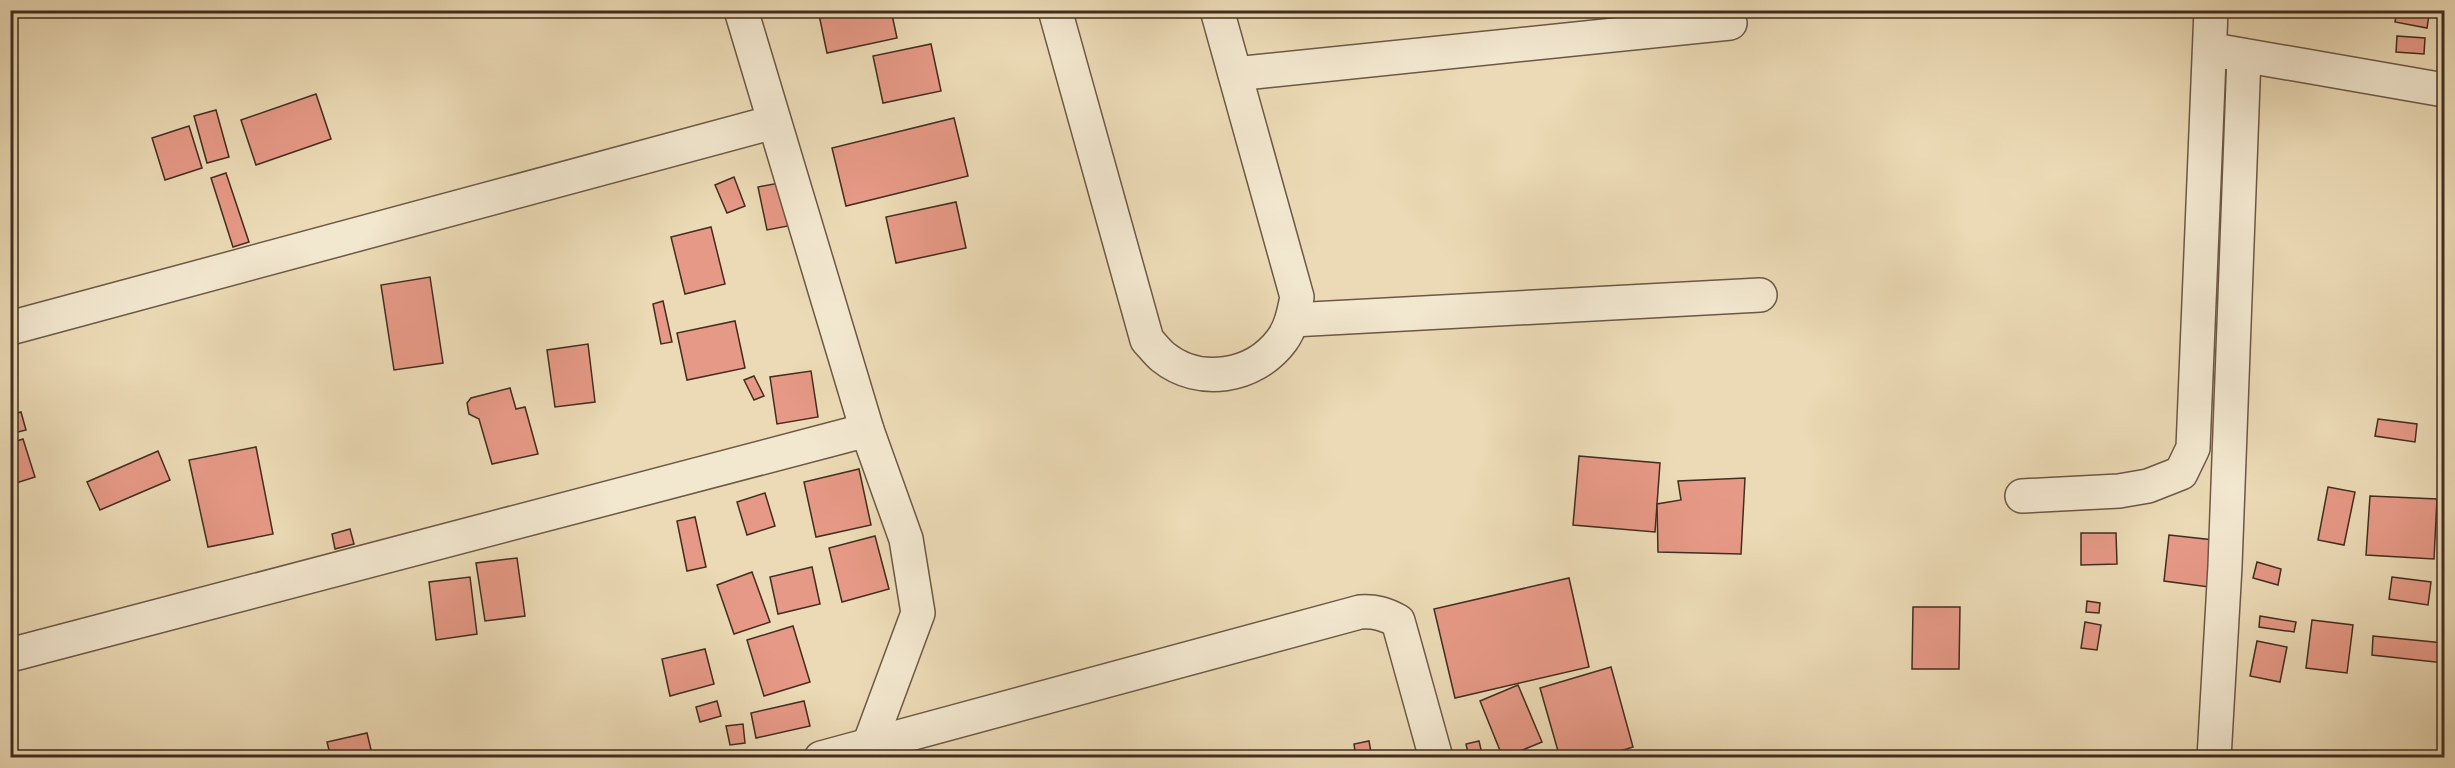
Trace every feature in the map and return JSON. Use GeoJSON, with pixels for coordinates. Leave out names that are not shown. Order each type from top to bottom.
{"type":"FeatureCollection","features":[{"type":"Feature","properties":{"kind":"street"},"geometry":{"type":"LineString","coordinates":[[741,10],[867,430],[906,539],[918,613],[868,745]]}},
{"type":"Feature","properties":{"kind":"street"},"geometry":{"type":"LineString","coordinates":[[1055,10],[1147,340],[1162,357],[1182,369],[1203,375],[1226,375],[1248,368],[1267,357],[1282,340],[1292,320],[1297,297],[1217,10]]}},
{"type":"Feature","properties":{"kind":"street"},"geometry":{"type":"LineString","coordinates":[[2022,496],[2119,491],[2148,486],[2181,473],[2193,448],[2211,10]]}},
{"type":"Feature","properties":{"kind":"street"},"geometry":{"type":"LineString","coordinates":[[1235,74],[1730,23]]}},
{"type":"Feature","properties":{"kind":"street"},"geometry":{"type":"LineString","coordinates":[[2208,49],[2445,90]]}},
{"type":"Feature","properties":{"kind":"street"},"geometry":{"type":"LineString","coordinates":[[2214,758],[2225,566],[2244,56]]}},
{"type":"Feature","properties":{"kind":"street"},"geometry":{"type":"LineString","coordinates":[[10,328],[774,122]]}},
{"type":"Feature","properties":{"kind":"street"},"geometry":{"type":"LineString","coordinates":[[1292,320],[1760,295]]}},
{"type":"Feature","properties":{"kind":"street"},"geometry":{"type":"LineString","coordinates":[[10,655],[867,430]]}},
{"type":"Feature","properties":{"kind":"street"},"geometry":{"type":"LineString","coordinates":[[821,758],[1360,612],[1373,611],[1398,621],[1436,758]]}},
{"type":"Feature","properties":{"kind":"building"},"geometry":{"type":"Polygon","coordinates":[[[818,10],[891,10],[897,38],[827,53],[818,10]]]}},
{"type":"Feature","properties":{"kind":"building"},"geometry":{"type":"Polygon","coordinates":[[[2397,10],[2429,15],[2427,28],[2395,22],[2397,10]]]}},
{"type":"Feature","properties":{"kind":"building"},"geometry":{"type":"Polygon","coordinates":[[[2397,36],[2425,38],[2424,54],[2396,52],[2397,36]]]}},
{"type":"Feature","properties":{"kind":"building"},"geometry":{"type":"Polygon","coordinates":[[[931,44],[941,91],[883,103],[873,56],[931,44]]]}},
{"type":"Feature","properties":{"kind":"building"},"geometry":{"type":"Polygon","coordinates":[[[316,94],[331,139],[256,165],[241,120],[316,94]]]}},
{"type":"Feature","properties":{"kind":"building"},"geometry":{"type":"Polygon","coordinates":[[[216,110],[229,157],[207,163],[194,116],[216,110]]]}},
{"type":"Feature","properties":{"kind":"building"},"geometry":{"type":"Polygon","coordinates":[[[954,118],[968,176],[846,206],[832,148],[954,118]]]}},
{"type":"Feature","properties":{"kind":"building"},"geometry":{"type":"Polygon","coordinates":[[[189,126],[202,168],[165,180],[152,138],[189,126]]]}},
{"type":"Feature","properties":{"kind":"building"},"geometry":{"type":"Polygon","coordinates":[[[226,173],[249,242],[233,247],[211,178],[226,173]]]}},
{"type":"Feature","properties":{"kind":"building"},"geometry":{"type":"Polygon","coordinates":[[[734,177],[745,206],[727,213],[715,185],[734,177]]]}},
{"type":"Feature","properties":{"kind":"building"},"geometry":{"type":"Polygon","coordinates":[[[779,183],[788,226],[767,230],[758,187],[779,183]]]}},
{"type":"Feature","properties":{"kind":"building"},"geometry":{"type":"Polygon","coordinates":[[[956,202],[966,248],[896,263],[886,217],[956,202]]]}},
{"type":"Feature","properties":{"kind":"building"},"geometry":{"type":"Polygon","coordinates":[[[711,227],[725,284],[685,294],[671,237],[711,227]]]}},
{"type":"Feature","properties":{"kind":"building"},"geometry":{"type":"Polygon","coordinates":[[[430,277],[443,363],[394,370],[381,285],[430,277]]]}},
{"type":"Feature","properties":{"kind":"building"},"geometry":{"type":"Polygon","coordinates":[[[663,301],[672,342],[661,344],[653,304],[663,301]]]}},
{"type":"Feature","properties":{"kind":"building"},"geometry":{"type":"Polygon","coordinates":[[[735,321],[745,368],[687,380],[677,333],[735,321]]]}},
{"type":"Feature","properties":{"kind":"building"},"geometry":{"type":"Polygon","coordinates":[[[588,344],[595,402],[555,407],[547,350],[588,344]]]}},
{"type":"Feature","properties":{"kind":"building"},"geometry":{"type":"Polygon","coordinates":[[[811,371],[818,417],[777,424],[770,377],[811,371]]]}},
{"type":"Feature","properties":{"kind":"building"},"geometry":{"type":"Polygon","coordinates":[[[754,376],[764,396],[754,400],[744,380],[754,376]]]}},
{"type":"Feature","properties":{"kind":"building"},"geometry":{"type":"Polygon","coordinates":[[[510,388],[516,409],[525,407],[538,454],[492,464],[479,419],[469,414],[467,403],[471,398],[510,388]]]}},
{"type":"Feature","properties":{"kind":"building"},"geometry":{"type":"Polygon","coordinates":[[[21,412],[26,430],[10,434],[10,415],[21,412]]]}},
{"type":"Feature","properties":{"kind":"building"},"geometry":{"type":"Polygon","coordinates":[[[2378,419],[2417,424],[2415,442],[2375,436],[2378,419]]]}},
{"type":"Feature","properties":{"kind":"building"},"geometry":{"type":"Polygon","coordinates":[[[23,439],[35,477],[10,485],[10,443],[23,439]]]}},
{"type":"Feature","properties":{"kind":"building"},"geometry":{"type":"Polygon","coordinates":[[[256,447],[273,534],[208,547],[189,460],[256,447]]]}},
{"type":"Feature","properties":{"kind":"building"},"geometry":{"type":"Polygon","coordinates":[[[158,451],[170,480],[100,510],[87,482],[158,451]]]}},
{"type":"Feature","properties":{"kind":"building"},"geometry":{"type":"Polygon","coordinates":[[[1579,456],[1660,463],[1655,532],[1573,525],[1579,456]]]}},
{"type":"Feature","properties":{"kind":"building"},"geometry":{"type":"Polygon","coordinates":[[[859,469],[871,525],[816,537],[804,482],[859,469]]]}},
{"type":"Feature","properties":{"kind":"building"},"geometry":{"type":"Polygon","coordinates":[[[1745,478],[1741,554],[1658,552],[1657,504],[1681,500],[1678,481],[1745,478]]]}},
{"type":"Feature","properties":{"kind":"building"},"geometry":{"type":"Polygon","coordinates":[[[2328,487],[2355,492],[2344,545],[2318,540],[2328,487]]]}},
{"type":"Feature","properties":{"kind":"building"},"geometry":{"type":"Polygon","coordinates":[[[765,493],[775,526],[747,535],[737,502],[765,493]]]}},
{"type":"Feature","properties":{"kind":"building"},"geometry":{"type":"Polygon","coordinates":[[[2370,496],[2437,499],[2434,559],[2366,555],[2370,496]]]}},
{"type":"Feature","properties":{"kind":"building"},"geometry":{"type":"Polygon","coordinates":[[[695,517],[706,567],[687,571],[677,521],[695,517]]]}},
{"type":"Feature","properties":{"kind":"building"},"geometry":{"type":"Polygon","coordinates":[[[350,529],[354,544],[335,549],[332,534],[350,529]]]}},
{"type":"Feature","properties":{"kind":"building"},"geometry":{"type":"Polygon","coordinates":[[[2081,533],[2116,533],[2117,564],[2081,565],[2081,533]]]}},
{"type":"Feature","properties":{"kind":"building"},"geometry":{"type":"Polygon","coordinates":[[[2169,535],[2214,540],[2209,587],[2164,581],[2169,535]]]}},
{"type":"Feature","properties":{"kind":"building"},"geometry":{"type":"Polygon","coordinates":[[[875,536],[889,589],[842,602],[829,548],[875,536]]]}},
{"type":"Feature","properties":{"kind":"building"},"geometry":{"type":"Polygon","coordinates":[[[517,558],[525,616],[485,621],[476,563],[517,558]]]}},
{"type":"Feature","properties":{"kind":"building"},"geometry":{"type":"Polygon","coordinates":[[[2257,562],[2281,569],[2278,585],[2253,578],[2257,562]]]}},
{"type":"Feature","properties":{"kind":"building"},"geometry":{"type":"Polygon","coordinates":[[[812,567],[820,604],[778,614],[770,577],[812,567]]]}},
{"type":"Feature","properties":{"kind":"building"},"geometry":{"type":"Polygon","coordinates":[[[752,572],[770,622],[734,634],[717,585],[752,572]]]}},
{"type":"Feature","properties":{"kind":"building"},"geometry":{"type":"Polygon","coordinates":[[[470,577],[477,634],[436,640],[429,582],[470,577]]]}},
{"type":"Feature","properties":{"kind":"building"},"geometry":{"type":"Polygon","coordinates":[[[2392,577],[2431,582],[2428,605],[2389,599],[2392,577]]]}},
{"type":"Feature","properties":{"kind":"building"},"geometry":{"type":"Polygon","coordinates":[[[1569,578],[1589,667],[1455,698],[1434,609],[1569,578]]]}},
{"type":"Feature","properties":{"kind":"building"},"geometry":{"type":"Polygon","coordinates":[[[2087,601],[2100,603],[2099,613],[2086,612],[2087,601]]]}},
{"type":"Feature","properties":{"kind":"building"},"geometry":{"type":"Polygon","coordinates":[[[1913,607],[1960,607],[1959,669],[1912,669],[1913,607]]]}},
{"type":"Feature","properties":{"kind":"building"},"geometry":{"type":"Polygon","coordinates":[[[2260,616],[2296,622],[2294,632],[2259,627],[2260,616]]]}},
{"type":"Feature","properties":{"kind":"building"},"geometry":{"type":"Polygon","coordinates":[[[2312,620],[2353,625],[2347,673],[2306,668],[2312,620]]]}},
{"type":"Feature","properties":{"kind":"building"},"geometry":{"type":"Polygon","coordinates":[[[2085,622],[2101,625],[2097,650],[2081,648],[2085,622]]]}},
{"type":"Feature","properties":{"kind":"building"},"geometry":{"type":"Polygon","coordinates":[[[793,626],[810,682],[764,696],[747,640],[793,626]]]}},
{"type":"Feature","properties":{"kind":"building"},"geometry":{"type":"Polygon","coordinates":[[[2373,636],[2444,643],[2444,663],[2372,655],[2373,636]]]}},
{"type":"Feature","properties":{"kind":"building"},"geometry":{"type":"Polygon","coordinates":[[[2257,641],[2287,647],[2280,682],[2250,676],[2257,641]]]}},
{"type":"Feature","properties":{"kind":"building"},"geometry":{"type":"Polygon","coordinates":[[[705,649],[714,684],[670,696],[662,659],[705,649]]]}},
{"type":"Feature","properties":{"kind":"building"},"geometry":{"type":"Polygon","coordinates":[[[1611,667],[1633,747],[1598,758],[1560,758],[1540,688],[1611,667]]]}},
{"type":"Feature","properties":{"kind":"building"},"geometry":{"type":"Polygon","coordinates":[[[1518,685],[1542,742],[1503,758],[1480,701],[1518,685]]]}},
{"type":"Feature","properties":{"kind":"building"},"geometry":{"type":"Polygon","coordinates":[[[717,701],[721,716],[700,722],[696,707],[717,701]]]}},
{"type":"Feature","properties":{"kind":"building"},"geometry":{"type":"Polygon","coordinates":[[[804,701],[810,726],[756,738],[751,713],[804,701]]]}},
{"type":"Feature","properties":{"kind":"building"},"geometry":{"type":"Polygon","coordinates":[[[743,724],[745,743],[730,745],[726,726],[743,724]]]}},
{"type":"Feature","properties":{"kind":"building"},"geometry":{"type":"Polygon","coordinates":[[[367,733],[373,758],[331,758],[327,742],[367,733]]]}},
{"type":"Feature","properties":{"kind":"building"},"geometry":{"type":"Polygon","coordinates":[[[1369,741],[1372,758],[1356,758],[1354,744],[1369,741]]]}},
{"type":"Feature","properties":{"kind":"building"},"geometry":{"type":"Polygon","coordinates":[[[1479,741],[1483,758],[1469,758],[1466,744],[1479,741]]]}}]}
